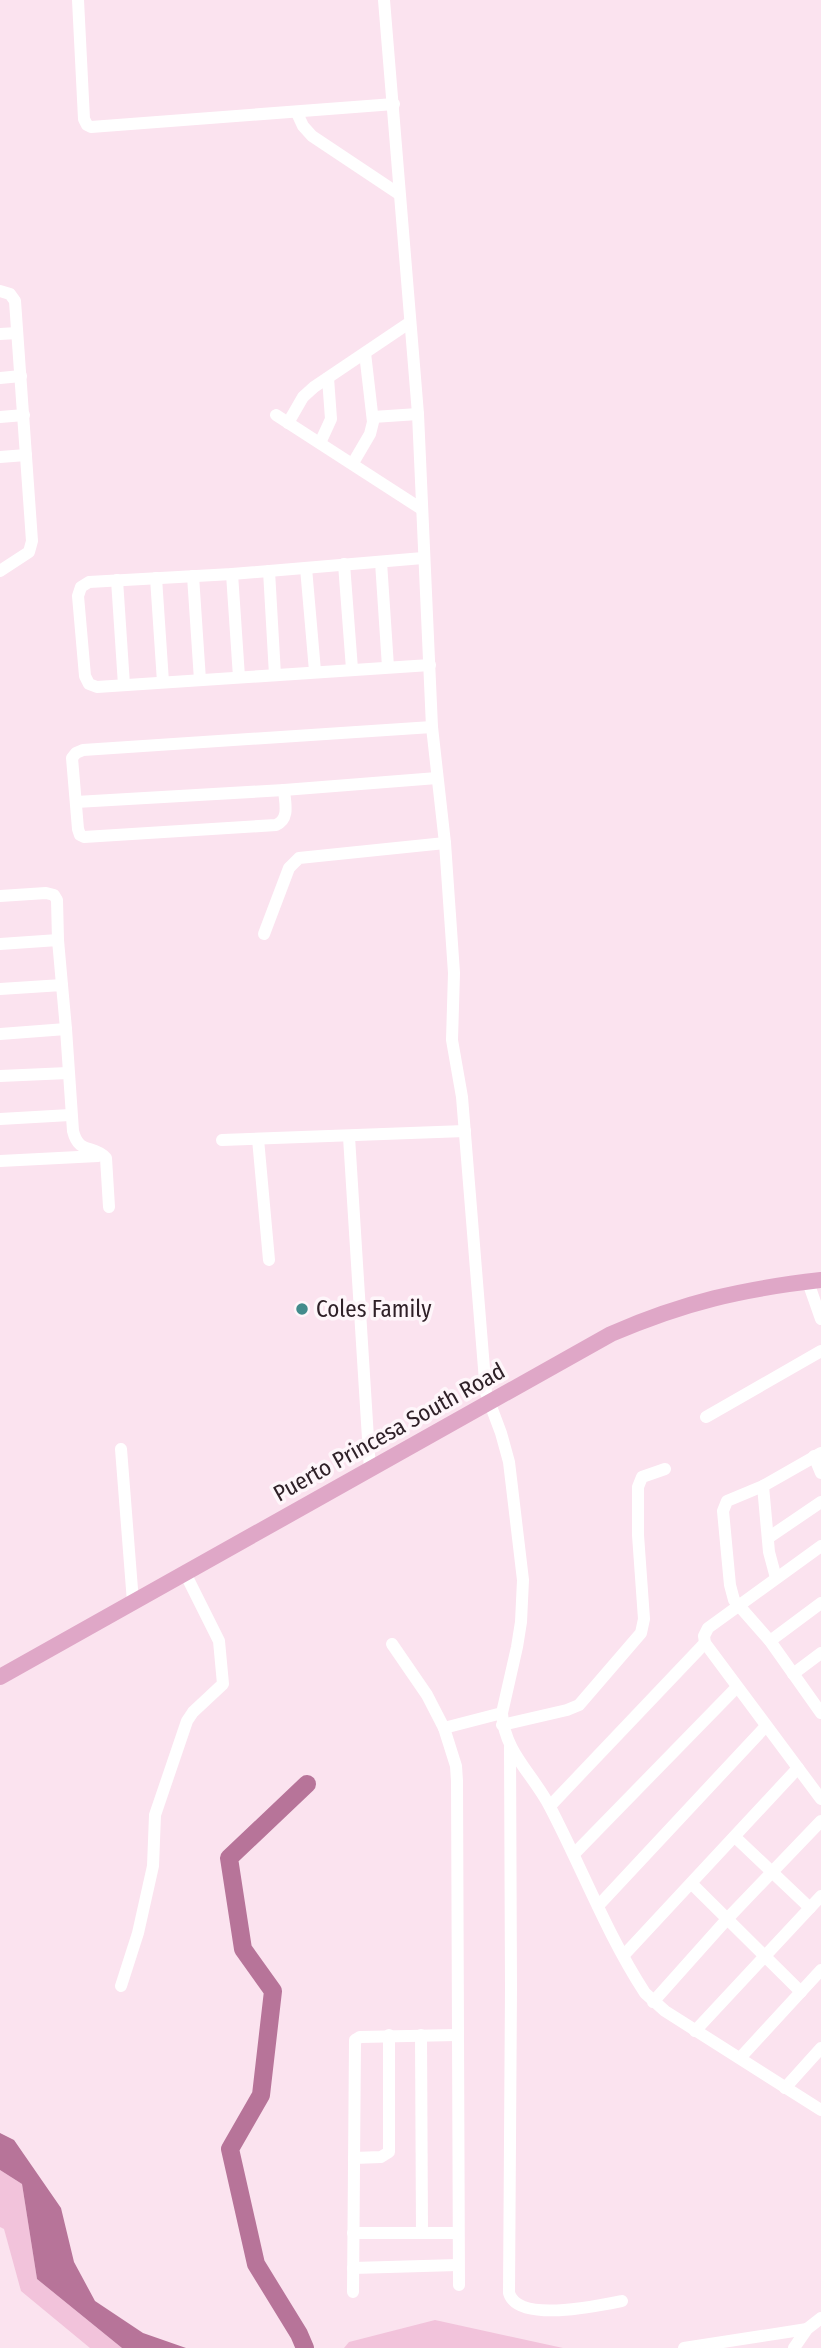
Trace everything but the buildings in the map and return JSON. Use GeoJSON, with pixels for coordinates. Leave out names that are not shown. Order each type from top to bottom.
{"type":"FeatureCollection","features":[{"type":"Feature","properties":{"kind":"main road","name":"Puerto Princesa South Road"},"geometry":{"type":"LineString","coordinates":[[0,1676],[611,1334],[673,1309],[733,1293],[814,1281]]}},
{"type":"Feature","properties":{"kind":"street"},"geometry":{"type":"LineString","coordinates":[[78,0],[84,119],[87,125],[99,128],[394,104]]}},
{"type":"Feature","properties":{"kind":"street"},"geometry":{"type":"LineString","coordinates":[[384,0],[418,414],[432,727],[445,843],[454,973],[452,1040],[462,1097],[484,1379],[489,1403],[509,1462],[523,1580],[519,1634],[502,1719],[510,1747],[509,2293],[515,2304],[538,2310],[589,2307],[622,2301]]}},
{"type":"Feature","properties":{"kind":"street"},"geometry":{"type":"LineString","coordinates":[[297,113],[312,136],[399,194]]}},
{"type":"Feature","properties":{"kind":"street"},"geometry":{"type":"LineString","coordinates":[[0,291],[13,296],[32,546],[29,552],[0,571]]}},
{"type":"Feature","properties":{"kind":"street"},"geometry":{"type":"LineString","coordinates":[[288,423],[307,393],[409,323]]}},
{"type":"Feature","properties":{"kind":"street"},"geometry":{"type":"LineString","coordinates":[[0,334],[17,333]]}},
{"type":"Feature","properties":{"kind":"street"},"geometry":{"type":"LineString","coordinates":[[353,463],[370,434],[373,417],[365,353]]}},
{"type":"Feature","properties":{"kind":"street"},"geometry":{"type":"LineString","coordinates":[[0,378],[20,376]]}},
{"type":"Feature","properties":{"kind":"street"},"geometry":{"type":"LineString","coordinates":[[320,443],[331,419],[328,378]]}},
{"type":"Feature","properties":{"kind":"street"},"geometry":{"type":"LineString","coordinates":[[373,417],[418,414]]}},
{"type":"Feature","properties":{"kind":"street"},"geometry":{"type":"LineString","coordinates":[[0,417],[24,415]]}},
{"type":"Feature","properties":{"kind":"street"},"geometry":{"type":"LineString","coordinates":[[276,415],[421,508]]}},
{"type":"Feature","properties":{"kind":"street"},"geometry":{"type":"LineString","coordinates":[[0,457],[26,455]]}},
{"type":"Feature","properties":{"kind":"street"},"geometry":{"type":"LineString","coordinates":[[0,558],[18,560]]}},
{"type":"Feature","properties":{"kind":"street"},"geometry":{"type":"LineString","coordinates":[[424,558],[232,574],[89,582],[84,584],[79,592],[79,610],[86,680],[97,687],[430,665]]}},
{"type":"Feature","properties":{"kind":"street"},"geometry":{"type":"LineString","coordinates":[[381,562],[388,667]]}},
{"type":"Feature","properties":{"kind":"street"},"geometry":{"type":"LineString","coordinates":[[344,564],[352,669]]}},
{"type":"Feature","properties":{"kind":"street"},"geometry":{"type":"LineString","coordinates":[[306,568],[315,671]]}},
{"type":"Feature","properties":{"kind":"street"},"geometry":{"type":"LineString","coordinates":[[269,571],[275,675]]}},
{"type":"Feature","properties":{"kind":"street"},"geometry":{"type":"LineString","coordinates":[[232,574],[239,677]]}},
{"type":"Feature","properties":{"kind":"street"},"geometry":{"type":"LineString","coordinates":[[193,576],[201,680]]}},
{"type":"Feature","properties":{"kind":"street"},"geometry":{"type":"LineString","coordinates":[[156,578],[163,682]]}},
{"type":"Feature","properties":{"kind":"street"},"geometry":{"type":"LineString","coordinates":[[117,580],[124,685]]}},
{"type":"Feature","properties":{"kind":"street"},"geometry":{"type":"LineString","coordinates":[[284,790],[286,817],[276,825],[88,838],[78,832],[72,758],[78,751],[432,727]]}},
{"type":"Feature","properties":{"kind":"street"},"geometry":{"type":"LineString","coordinates":[[76,802],[437,778]]}},
{"type":"Feature","properties":{"kind":"street"},"geometry":{"type":"LineString","coordinates":[[264,934],[289,868],[299,858],[445,843]]}},
{"type":"Feature","properties":{"kind":"street"},"geometry":{"type":"LineString","coordinates":[[0,896],[47,892],[57,900],[72,1131],[83,1148],[104,1156],[107,1161],[109,1207]]}},
{"type":"Feature","properties":{"kind":"street"},"geometry":{"type":"LineString","coordinates":[[0,944],[58,940]]}},
{"type":"Feature","properties":{"kind":"street"},"geometry":{"type":"LineString","coordinates":[[0,989],[62,985]]}},
{"type":"Feature","properties":{"kind":"street"},"geometry":{"type":"LineString","coordinates":[[0,1034],[66,1029]]}},
{"type":"Feature","properties":{"kind":"street"},"geometry":{"type":"LineString","coordinates":[[0,1076],[68,1073]]}},
{"type":"Feature","properties":{"kind":"street"},"geometry":{"type":"LineString","coordinates":[[0,1119],[70,1115]]}},
{"type":"Feature","properties":{"kind":"street"},"geometry":{"type":"LineString","coordinates":[[222,1140],[465,1130]]}},
{"type":"Feature","properties":{"kind":"street"},"geometry":{"type":"LineString","coordinates":[[349,1136],[370,1470]]}},
{"type":"Feature","properties":{"kind":"street"},"geometry":{"type":"LineString","coordinates":[[258,1139],[269,1260]]}},
{"type":"Feature","properties":{"kind":"street"},"geometry":{"type":"LineString","coordinates":[[0,1161],[104,1156]]}},
{"type":"Feature","properties":{"kind":"street"},"geometry":{"type":"LineString","coordinates":[[814,1281],[821,1319]]}},
{"type":"Feature","properties":{"kind":"street"},"geometry":{"type":"LineString","coordinates":[[706,1417],[821,1351]]}},
{"type":"Feature","properties":{"kind":"street"},"geometry":{"type":"LineString","coordinates":[[121,1449],[133,1602]]}},
{"type":"Feature","properties":{"kind":"street"},"geometry":{"type":"LineString","coordinates":[[821,1473],[818,1455],[764,1486],[727,1501],[723,1507],[730,1585],[738,1606],[770,1641],[821,1713]]}},
{"type":"Feature","properties":{"kind":"street"},"geometry":{"type":"LineString","coordinates":[[444,1728],[558,1713],[579,1705],[641,1633],[644,1619],[638,1535],[638,1487],[642,1477],[665,1469]]}},
{"type":"Feature","properties":{"kind":"street"},"geometry":{"type":"LineString","coordinates":[[764,1486],[769,1558],[776,1578]]}},
{"type":"Feature","properties":{"kind":"street"},"geometry":{"type":"LineString","coordinates":[[768,1538],[821,1502]]}},
{"type":"Feature","properties":{"kind":"street"},"geometry":{"type":"LineString","coordinates":[[821,1546],[708,1629],[704,1636],[705,1643],[821,1799]]}},
{"type":"Feature","properties":{"kind":"street"},"geometry":{"type":"LineString","coordinates":[[121,1986],[138,1933],[153,1866],[155,1815],[187,1721],[223,1684],[219,1641],[186,1573]]}},
{"type":"Feature","properties":{"kind":"street"},"geometry":{"type":"LineString","coordinates":[[770,1641],[821,1603]]}},
{"type":"Feature","properties":{"kind":"street"},"geometry":{"type":"LineString","coordinates":[[550,1806],[705,1643]]}},
{"type":"Feature","properties":{"kind":"street"},"geometry":{"type":"LineString","coordinates":[[392,1644],[427,1695],[444,1728],[456,1766],[459,2285]]}},
{"type":"Feature","properties":{"kind":"street"},"geometry":{"type":"LineString","coordinates":[[793,1674],[821,1653]]}},
{"type":"Feature","properties":{"kind":"street"},"geometry":{"type":"LineString","coordinates":[[574,1854],[737,1687]]}},
{"type":"Feature","properties":{"kind":"street"},"geometry":{"type":"LineString","coordinates":[[598,1906],[766,1726]]}},
{"type":"Feature","properties":{"kind":"street"},"geometry":{"type":"LineString","coordinates":[[510,1747],[550,1806],[598,1906],[638,1982],[653,2002],[821,2110]]}},
{"type":"Feature","properties":{"kind":"street"},"geometry":{"type":"LineString","coordinates":[[624,1955],[798,1768]]}},
{"type":"Feature","properties":{"kind":"street"},"geometry":{"type":"LineString","coordinates":[[653,2002],[728,1918],[821,1821]]}},
{"type":"Feature","properties":{"kind":"street"},"geometry":{"type":"LineString","coordinates":[[735,1837],[810,1908]]}},
{"type":"Feature","properties":{"kind":"street"},"geometry":{"type":"LineString","coordinates":[[692,1884],[801,1992]]}},
{"type":"Feature","properties":{"kind":"street"},"geometry":{"type":"LineString","coordinates":[[695,2031],[821,1896]]}},
{"type":"Feature","properties":{"kind":"street"},"geometry":{"type":"LineString","coordinates":[[740,2059],[821,1970]]}},
{"type":"Feature","properties":{"kind":"street"},"geometry":{"type":"LineString","coordinates":[[353,2292],[355,2040],[360,2037],[389,2035],[457,2035]]}},
{"type":"Feature","properties":{"kind":"street"},"geometry":{"type":"LineString","coordinates":[[354,2158],[381,2157],[389,2152],[389,2035]]}},
{"type":"Feature","properties":{"kind":"street"},"geometry":{"type":"LineString","coordinates":[[421,2035],[422,2233]]}},
{"type":"Feature","properties":{"kind":"street"},"geometry":{"type":"LineString","coordinates":[[785,2088],[821,2048]]}},
{"type":"Feature","properties":{"kind":"street"},"geometry":{"type":"LineString","coordinates":[[353,2233],[457,2233]]}},
{"type":"Feature","properties":{"kind":"street"},"geometry":{"type":"LineString","coordinates":[[354,2268],[458,2265]]}},
{"type":"Feature","properties":{"kind":"street"},"geometry":{"type":"LineString","coordinates":[[794,2348],[807,2329],[821,2318]]}},
{"type":"Feature","properties":{"kind":"street"},"geometry":{"type":"LineString","coordinates":[[684,2348],[807,2329]]}},
{"type":"Feature","properties":{"kind":"shaded area"},"geometry":{"type":"Polygon","coordinates":[[[0,2133],[14,2140],[61,2208],[74,2262],[95,2301],[143,2333],[186,2348],[122,2348],[37,2279],[22,2184],[0,2170],[0,2133]]]}},
{"type":"Feature","properties":{"kind":"shaded area"},"geometry":{"type":"Polygon","coordinates":[[[0,2170],[22,2184],[37,2279],[122,2348],[90,2348],[21,2291],[4,2229],[0,2227],[0,2170]]]}},
{"type":"Feature","properties":{"kind":"shaded area"},"geometry":{"type":"Polygon","coordinates":[[[435,2320],[563,2348],[344,2348],[349,2342],[435,2320]]]}},
{"type":"Feature","properties":{"kind":"waterway"},"geometry":{"type":"LineString","coordinates":[[305,2348],[256,2264],[230,2149],[261,2095],[273,1991],[243,1949],[229,1858],[307,1784]]}},
{"type":"Feature","properties":{"kind":"place","name":"Coles Family"},"geometry":{"type":"Point","coordinates":[302,1309]}}]}
